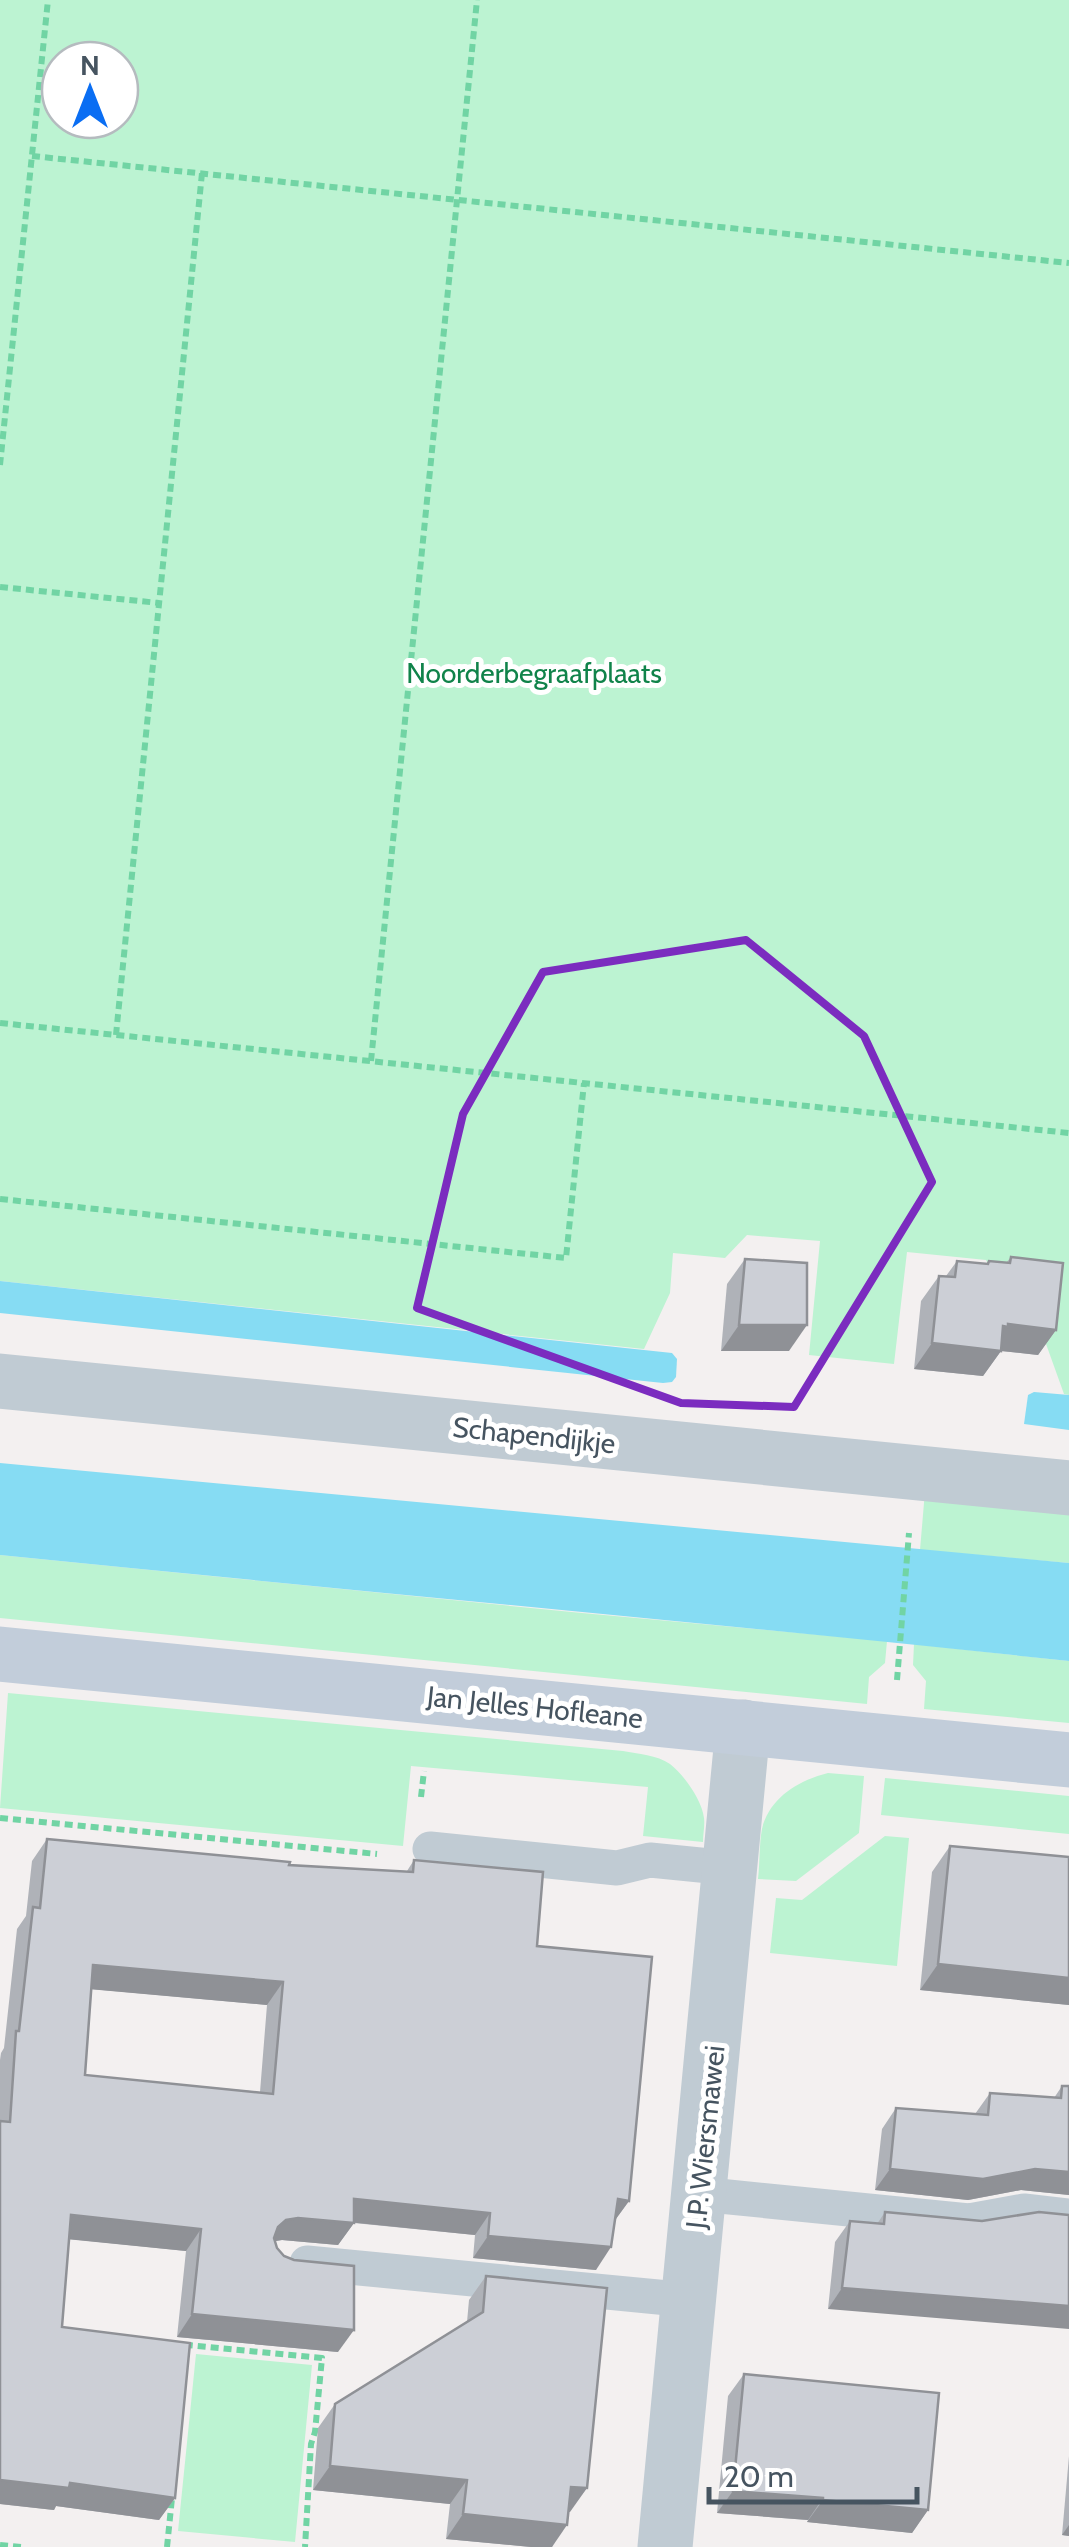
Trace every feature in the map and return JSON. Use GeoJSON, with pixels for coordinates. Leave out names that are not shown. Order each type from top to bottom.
{"type":"FeatureCollection","features":[{"type":"Feature","properties":{"kind":"street","name":"Schapendijkje"},"geometry":{"type":"LineString","coordinates":[[0,1381],[1069,1488]]}},
{"type":"Feature","properties":{"kind":"street","name":"Jan Jelles Hofleane"},"geometry":{"type":"LineString","coordinates":[[0,1654],[1069,1760]]}},
{"type":"Feature","properties":{"kind":"street","name":"J.P. Wiersmawei"},"geometry":{"type":"LineString","coordinates":[[665,2547],[743,1727]]}},
{"type":"Feature","properties":{"kind":"lane"},"geometry":{"type":"LineString","coordinates":[[430,1849],[617,1868],[650,1860],[730,1868]]}},
{"type":"Feature","properties":{"kind":"lane"},"geometry":{"type":"LineString","coordinates":[[699,2194],[969,2220],[1024,2212],[1069,2216]]}},
{"type":"Feature","properties":{"kind":"lane"},"geometry":{"type":"LineString","coordinates":[[280,2261],[689,2300]]}},
{"type":"Feature","properties":{"kind":"path"},"geometry":{"type":"LineString","coordinates":[[0,465],[48,0]]}},
{"type":"Feature","properties":{"kind":"path"},"geometry":{"type":"LineString","coordinates":[[370,1061],[478,0]]}},
{"type":"Feature","properties":{"kind":"path"},"geometry":{"type":"LineString","coordinates":[[32,156],[1069,263]]}},
{"type":"Feature","properties":{"kind":"path"},"geometry":{"type":"LineString","coordinates":[[116,1035],[202,173]]}},
{"type":"Feature","properties":{"kind":"path"},"geometry":{"type":"LineString","coordinates":[[0,587],[159,603]]}},
{"type":"Feature","properties":{"kind":"path"},"geometry":{"type":"LineString","coordinates":[[0,1024],[1069,1133]]}},
{"type":"Feature","properties":{"kind":"path"},"geometry":{"type":"LineString","coordinates":[[0,1199],[566,1258],[584,1083]]}},
{"type":"Feature","properties":{"kind":"path"},"geometry":{"type":"LineString","coordinates":[[898,1665],[909,1524]]}},
{"type":"Feature","properties":{"kind":"path"},"geometry":{"type":"LineString","coordinates":[[0,1818],[403,1857],[430,1849]]}},
{"type":"Feature","properties":{"kind":"path"},"geometry":{"type":"LineString","coordinates":[[185,2363],[186,2344],[322,2358],[316,2432],[311,2444],[305,2547]]}},
{"type":"Feature","properties":{"kind":"path"},"geometry":{"type":"LineString","coordinates":[[167,2547],[172,2492]]}},
{"type":"Feature","properties":{"kind":"path"},"geometry":{"type":"LineString","coordinates":[[0,2545],[21,2547]]}},
{"type":"Feature","properties":{"kind":"highlighted area"},"geometry":{"type":"Polygon","coordinates":[[[746,940],[864,1036],[932,1182],[794,1407],[681,1403],[417,1308],[463,1114],[543,972],[746,940]]]}},
{"type":"Feature","properties":{"kind":"green space","name":"Noorderbegraafplaats"},"geometry":{"type":"Polygon","coordinates":[[[0,0],[1069,0],[1069,1395],[1064,1394],[1041,1330],[998,1283],[986,1260],[907,1252],[894,1364],[809,1355],[820,1241],[747,1235],[725,1258],[673,1253],[670,1293],[644,1349],[0,1281],[0,0]]]}},
{"type":"Feature","properties":{"kind":"green space"},"geometry":{"type":"Polygon","coordinates":[[[925,1491],[1069,1506],[1069,1563],[920,1550],[925,1491]]]}},
{"type":"Feature","properties":{"kind":"green space"},"geometry":{"type":"Polygon","coordinates":[[[0,1555],[887,1641],[885,1663],[869,1677],[867,1704],[0,1618],[0,1555]]]}},
{"type":"Feature","properties":{"kind":"green space"},"geometry":{"type":"Polygon","coordinates":[[[914,1644],[1069,1661],[1069,1723],[924,1709],[926,1681],[913,1665],[914,1644]]]}},
{"type":"Feature","properties":{"kind":"green space"},"geometry":{"type":"Polygon","coordinates":[[[8,1693],[647,1755],[670,1764],[692,1788],[703,1811],[703,1842],[643,1836],[648,1787],[411,1766],[403,1846],[0,1808],[8,1693]]]}},
{"type":"Feature","properties":{"kind":"green space"},"geometry":{"type":"Polygon","coordinates":[[[828,1773],[864,1776],[859,1833],[796,1881],[758,1879],[762,1829],[771,1808],[796,1786],[828,1773]]]}},
{"type":"Feature","properties":{"kind":"green space"},"geometry":{"type":"Polygon","coordinates":[[[885,1778],[1069,1796],[1069,1834],[881,1815],[885,1778]]]}},
{"type":"Feature","properties":{"kind":"green space"},"geometry":{"type":"Polygon","coordinates":[[[885,1836],[909,1838],[897,1966],[770,1953],[776,1898],[802,1900],[885,1836]]]}},
{"type":"Feature","properties":{"kind":"green space"},"geometry":{"type":"Polygon","coordinates":[[[196,2354],[312,2365],[295,2542],[178,2531],[196,2354]]]}},
{"type":"Feature","properties":{"kind":"water"},"geometry":{"type":"Polygon","coordinates":[[[0,1281],[672,1353],[677,1359],[676,1377],[663,1383],[0,1313],[0,1281]]]}},
{"type":"Feature","properties":{"kind":"water"},"geometry":{"type":"Polygon","coordinates":[[[1028,1395],[1069,1395],[1069,1430],[1024,1424],[1028,1395]]]}},
{"type":"Feature","properties":{"kind":"water"},"geometry":{"type":"Polygon","coordinates":[[[0,1463],[1069,1563],[1069,1661],[0,1555],[0,1463]]]}},
{"type":"Feature","properties":{"kind":"building"},"geometry":{"type":"Polygon","coordinates":[[[1011,1257],[1063,1263],[1056,1330],[1008,1324],[1003,1326],[1001,1351],[932,1343],[939,1276],[955,1277],[957,1261],[1010,1263],[1011,1257]]]}},
{"type":"Feature","properties":{"kind":"building"},"geometry":{"type":"Polygon","coordinates":[[[745,1259],[807,1263],[807,1325],[739,1325],[745,1259]]]}},
{"type":"Feature","properties":{"kind":"building"},"geometry":{"type":"Polygon","coordinates":[[[47,1839],[290,1862],[289,1865],[413,1872],[414,1860],[543,1872],[537,1946],[652,1957],[629,2201],[618,2199],[611,2247],[488,2236],[490,2213],[354,2199],[354,2223],[286,2220],[274,2238],[284,2256],[354,2266],[354,2330],[192,2314],[201,2229],[71,2215],[62,2327],[190,2343],[175,2498],[70,2483],[69,2488],[0,2480],[0,2121],[10,2122],[16,2031],[33,1907],[40,1908],[47,1839]],[[93,1965],[85,2075],[273,2094],[283,1982],[93,1965]]]}},
{"type":"Feature","properties":{"kind":"building"},"geometry":{"type":"Polygon","coordinates":[[[950,1846],[1069,1857],[1069,1978],[938,1964],[950,1846]]]}},
{"type":"Feature","properties":{"kind":"building"},"geometry":{"type":"Polygon","coordinates":[[[1062,2086],[1069,2086],[1069,2172],[1035,2169],[983,2179],[890,2169],[896,2108],[988,2115],[990,2093],[1061,2098],[1062,2086]]]}},
{"type":"Feature","properties":{"kind":"building"},"geometry":{"type":"Polygon","coordinates":[[[885,2212],[982,2221],[1039,2212],[1069,2215],[1069,2306],[842,2288],[850,2221],[884,2224],[885,2212]]]}},
{"type":"Feature","properties":{"kind":"building"},"geometry":{"type":"Polygon","coordinates":[[[486,2276],[607,2288],[587,2488],[571,2487],[567,2525],[463,2514],[467,2480],[330,2466],[335,2404],[483,2312],[486,2276]]]}},
{"type":"Feature","properties":{"kind":"building"},"geometry":{"type":"Polygon","coordinates":[[[744,2374],[939,2393],[928,2510],[733,2491],[744,2374]]]}}]}
